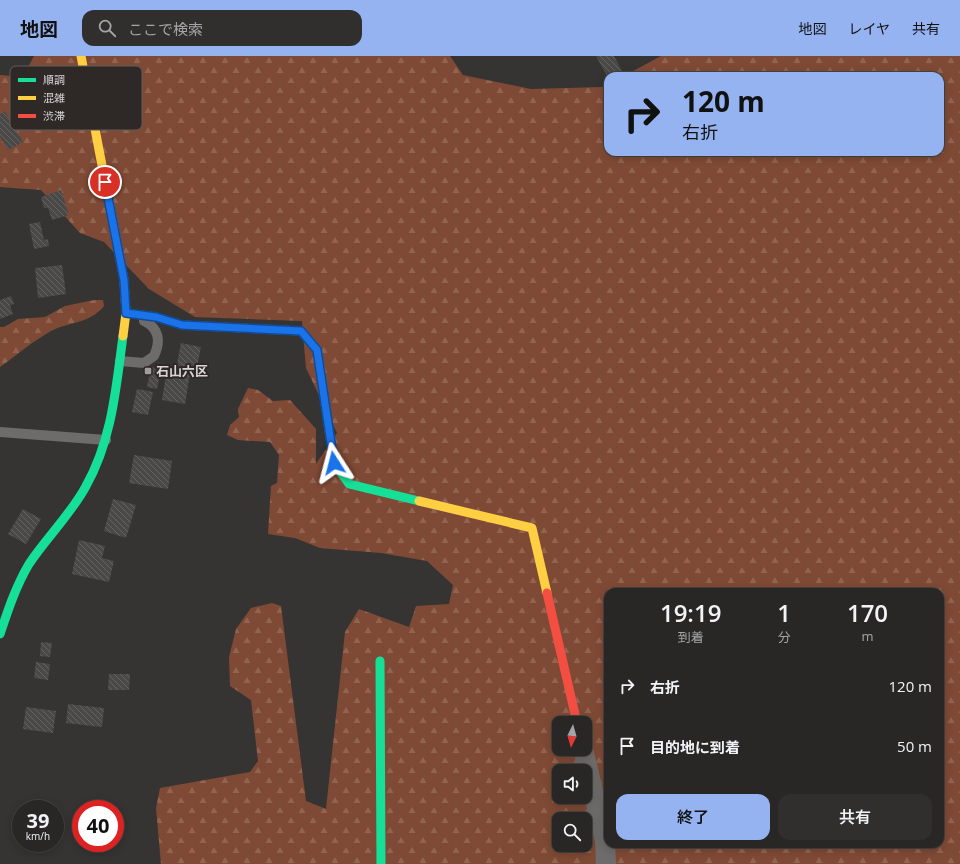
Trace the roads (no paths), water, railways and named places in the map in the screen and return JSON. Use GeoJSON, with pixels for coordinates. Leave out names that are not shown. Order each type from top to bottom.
{"type":"FeatureCollection","features":[{"type":"Feature","properties":{"kind":"street"},"geometry":{"type":"LineString","coordinates":[[81,56],[83,66]]}},
{"type":"Feature","properties":{"kind":"street"},"geometry":{"type":"LineString","coordinates":[[0,634],[11,600],[29,566],[86,486],[106,440],[120,361],[126,313],[124,280],[95,130]]}},
{"type":"Feature","properties":{"kind":"street"},"geometry":{"type":"LineString","coordinates":[[126,313],[156,317],[182,325],[301,331],[317,350],[334,463],[349,484],[532,528],[575,716]]}},
{"type":"Feature","properties":{"kind":"street"},"geometry":{"type":"LineString","coordinates":[[380,662],[381,864]]}},
{"type":"Feature","properties":{"kind":"street"},"geometry":{"type":"LineString","coordinates":[[585,756],[604,837]]}},
{"type":"Feature","properties":{"kind":"street"},"geometry":{"type":"LineString","coordinates":[[605,848],[606,864]]}},
{"type":"Feature","properties":{"kind":"lane"},"geometry":{"type":"LineString","coordinates":[[120,361],[144,363],[154,356],[157,349],[157,331],[152,325],[126,313]]}},
{"type":"Feature","properties":{"kind":"lane"},"geometry":{"type":"LineString","coordinates":[[0,432],[106,440]]}},
{"type":"Feature","properties":{"kind":"place","name":"石山六区"},"geometry":{"type":"Point","coordinates":[148,371]}}]}
